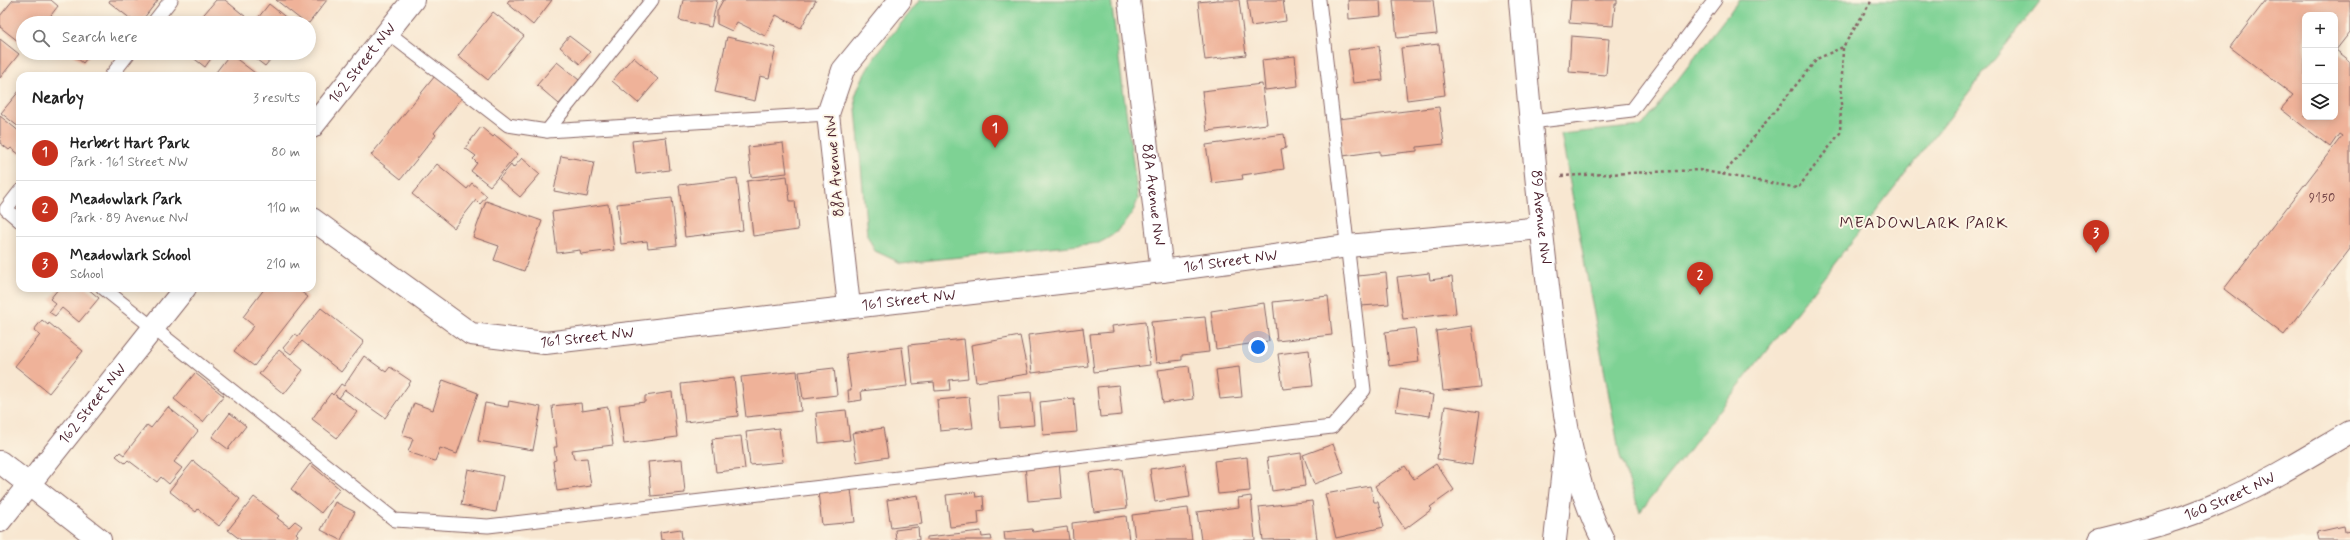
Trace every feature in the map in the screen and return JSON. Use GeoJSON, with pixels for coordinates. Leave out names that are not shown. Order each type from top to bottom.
{"type":"FeatureCollection","features":[{"type":"Feature","properties":{"kind":"street","name":"162 Street NW"},"geometry":{"type":"LineString","coordinates":[[316,123],[413,0]]}},
{"type":"Feature","properties":{"kind":"street","name":"88A Avenue NW"},"geometry":{"type":"LineString","coordinates":[[849,306],[828,114],[843,70],[900,0]]}},
{"type":"Feature","properties":{"kind":"street","name":"88A Avenue NW"},"geometry":{"type":"LineString","coordinates":[[1129,0],[1162,271]]}},
{"type":"Feature","properties":{"kind":"street","name":"89 Avenue NW"},"geometry":{"type":"LineString","coordinates":[[1520,0],[1531,122],[1538,177],[1540,228],[1567,434],[1593,520],[1603,540]]}},
{"type":"Feature","properties":{"kind":"street","name":"161 Street NW"},"geometry":{"type":"LineString","coordinates":[[316,222],[470,334],[545,343],[849,306],[1162,271],[1348,246],[1540,228]]}},
{"type":"Feature","properties":{"kind":"street","name":"162 Street NW"},"geometry":{"type":"LineString","coordinates":[[0,521],[182,292]]}},
{"type":"Feature","properties":{"kind":"street","name":"160 Street NW"},"geometry":{"type":"LineString","coordinates":[[2100,540],[2181,519],[2220,503],[2255,487],[2350,432]]}},
{"type":"Feature","properties":{"kind":"street","name":"89 Avenue NW"},"geometry":{"type":"LineString","coordinates":[[1555,540],[1567,434]]}},
{"type":"Feature","properties":{"kind":"street"},"geometry":{"type":"LineString","coordinates":[[0,462],[100,540]]}},
{"type":"Feature","properties":{"kind":"lane"},"geometry":{"type":"LineString","coordinates":[[158,16],[171,0]]}},
{"type":"Feature","properties":{"kind":"lane"},"geometry":{"type":"LineString","coordinates":[[547,131],[652,0]]}},
{"type":"Feature","properties":{"kind":"lane"},"geometry":{"type":"LineString","coordinates":[[108,292],[395,520],[488,526],[1332,427],[1364,390],[1319,0]]}},
{"type":"Feature","properties":{"kind":"lane"},"geometry":{"type":"LineString","coordinates":[[1531,122],[1632,110],[1715,0]]}},
{"type":"Feature","properties":{"kind":"lane"},"geometry":{"type":"LineString","coordinates":[[387,32],[508,125],[547,131],[828,114]]}},
{"type":"Feature","properties":{"kind":"lane"},"geometry":{"type":"LineString","coordinates":[[114,72],[124,60]]}},
{"type":"Feature","properties":{"kind":"lane"},"geometry":{"type":"LineString","coordinates":[[16,196],[6,209],[16,218]]}},
{"type":"Feature","properties":{"kind":"path"},"geometry":{"type":"LineString","coordinates":[[1538,177],[1699,170],[1798,188],[1840,133],[1843,47],[1872,0]]}},
{"type":"Feature","properties":{"kind":"path"},"geometry":{"type":"LineString","coordinates":[[1723,175],[1817,58],[1843,47]]}},
{"type":"Feature","properties":{"kind":"green space"},"geometry":{"type":"Polygon","coordinates":[[[920,0],[1111,0],[1138,199],[1128,220],[1113,235],[1099,243],[901,263],[875,251],[867,235],[855,97],[867,70],[883,46],[920,0]]]}},
{"type":"Feature","properties":{"kind":"green space","name":"MEADOWLARK PARK"},"geometry":{"type":"Polygon","coordinates":[[[1739,0],[2041,0],[1640,512],[1620,456],[1561,134],[1642,126],[1739,0]]]}},
{"type":"Feature","properties":{"kind":"building"},"geometry":{"type":"Polygon","coordinates":[[[13,0],[51,0],[58,6],[50,16],[16,16],[16,40],[0,27],[0,16],[13,0]]]}},
{"type":"Feature","properties":{"kind":"building"},"geometry":{"type":"Polygon","coordinates":[[[110,0],[158,0],[145,16],[127,16],[109,2],[110,0]]]}},
{"type":"Feature","properties":{"kind":"building"},"geometry":{"type":"Polygon","coordinates":[[[216,0],[225,0],[245,16],[202,16],[216,0]]]}},
{"type":"Feature","properties":{"kind":"building"},"geometry":{"type":"Polygon","coordinates":[[[276,0],[327,0],[314,16],[296,16],[276,0]]]}},
{"type":"Feature","properties":{"kind":"building"},"geometry":{"type":"Polygon","coordinates":[[[509,0],[552,0],[533,25],[507,3],[509,0]]]}},
{"type":"Feature","properties":{"kind":"building"},"geometry":{"type":"Polygon","coordinates":[[[683,0],[717,0],[711,27],[679,20],[683,0]]]}},
{"type":"Feature","properties":{"kind":"building"},"geometry":{"type":"Polygon","coordinates":[[[723,0],[816,0],[801,28],[776,15],[765,36],[737,22],[732,31],[717,24],[717,11],[723,0]]]}},
{"type":"Feature","properties":{"kind":"building"},"geometry":{"type":"Polygon","coordinates":[[[1239,0],[1246,55],[1205,60],[1198,2],[1239,0]]]}},
{"type":"Feature","properties":{"kind":"building"},"geometry":{"type":"Polygon","coordinates":[[[1247,0],[1283,0],[1286,21],[1251,26],[1247,0]]]}},
{"type":"Feature","properties":{"kind":"building"},"geometry":{"type":"Polygon","coordinates":[[[1348,0],[1380,0],[1381,16],[1349,19],[1348,0]]]}},
{"type":"Feature","properties":{"kind":"building"},"geometry":{"type":"Polygon","coordinates":[[[1393,0],[1433,0],[1437,34],[1397,38],[1393,0]]]}},
{"type":"Feature","properties":{"kind":"building"},"geometry":{"type":"Polygon","coordinates":[[[1571,0],[1617,0],[1617,4],[1615,4],[1613,26],[1569,23],[1571,0]]]}},
{"type":"Feature","properties":{"kind":"building"},"geometry":{"type":"Polygon","coordinates":[[[2266,0],[2350,0],[2350,32],[2338,47],[2338,12],[2302,12],[2302,120],[2338,120],[2338,52],[2350,61],[2350,249],[2284,335],[2224,289],[2342,136],[2339,134],[2330,147],[2281,109],[2293,95],[2230,47],[2266,0]]]}},
{"type":"Feature","properties":{"kind":"building"},"geometry":{"type":"Polygon","coordinates":[[[269,4],[284,16],[260,16],[269,4]]]}},
{"type":"Feature","properties":{"kind":"building"},"geometry":{"type":"Polygon","coordinates":[[[493,12],[524,36],[488,80],[458,56],[493,12]]]}},
{"type":"Feature","properties":{"kind":"building"},"geometry":{"type":"Polygon","coordinates":[[[569,36],[590,52],[580,64],[560,47],[569,36]]]}},
{"type":"Feature","properties":{"kind":"building"},"geometry":{"type":"Polygon","coordinates":[[[1571,36],[1609,39],[1606,75],[1569,72],[1571,36]]]}},
{"type":"Feature","properties":{"kind":"building"},"geometry":{"type":"Polygon","coordinates":[[[727,37],[776,48],[769,78],[760,76],[755,101],[715,92],[727,37]]]}},
{"type":"Feature","properties":{"kind":"building"},"geometry":{"type":"Polygon","coordinates":[[[0,39],[16,52],[16,58],[0,78],[0,39]]]}},
{"type":"Feature","properties":{"kind":"building"},"geometry":{"type":"Polygon","coordinates":[[[1439,44],[1445,95],[1407,100],[1401,48],[1439,44]]]}},
{"type":"Feature","properties":{"kind":"building"},"geometry":{"type":"Polygon","coordinates":[[[1379,46],[1383,80],[1353,83],[1348,50],[1379,46]]]}},
{"type":"Feature","properties":{"kind":"building"},"geometry":{"type":"Polygon","coordinates":[[[1295,56],[1298,86],[1265,90],[1262,60],[1295,56]]]}},
{"type":"Feature","properties":{"kind":"building"},"geometry":{"type":"Polygon","coordinates":[[[633,57],[658,79],[638,103],[612,81],[633,57]]]}},
{"type":"Feature","properties":{"kind":"building"},"geometry":{"type":"Polygon","coordinates":[[[196,60],[210,60],[205,67],[196,60]]]}},
{"type":"Feature","properties":{"kind":"building"},"geometry":{"type":"Polygon","coordinates":[[[225,60],[238,60],[254,72],[216,72],[225,60]]]}},
{"type":"Feature","properties":{"kind":"building"},"geometry":{"type":"Polygon","coordinates":[[[257,60],[270,60],[265,66],[257,60]]]}},
{"type":"Feature","properties":{"kind":"building"},"geometry":{"type":"Polygon","coordinates":[[[557,62],[579,80],[559,104],[537,85],[557,62]]]}},
{"type":"Feature","properties":{"kind":"building"},"geometry":{"type":"Polygon","coordinates":[[[435,76],[462,98],[434,133],[436,135],[401,179],[371,155],[435,76]]]}},
{"type":"Feature","properties":{"kind":"building"},"geometry":{"type":"Polygon","coordinates":[[[1262,84],[1267,124],[1207,131],[1202,91],[1262,84]]]}},
{"type":"Feature","properties":{"kind":"building"},"geometry":{"type":"Polygon","coordinates":[[[16,95],[16,125],[1,113],[16,95]]]}},
{"type":"Feature","properties":{"kind":"building"},"geometry":{"type":"Polygon","coordinates":[[[1439,107],[1444,144],[1417,147],[1417,151],[1380,155],[1380,151],[1343,156],[1339,119],[1439,107]]]}},
{"type":"Feature","properties":{"kind":"building"},"geometry":{"type":"Polygon","coordinates":[[[0,116],[16,129],[16,152],[11,148],[9,150],[0,143],[0,116]]]}},
{"type":"Feature","properties":{"kind":"building"},"geometry":{"type":"Polygon","coordinates":[[[481,127],[493,137],[495,135],[518,154],[490,186],[471,171],[477,163],[473,159],[476,156],[465,148],[481,127]]]}},
{"type":"Feature","properties":{"kind":"building"},"geometry":{"type":"Polygon","coordinates":[[[1284,134],[1286,148],[1281,149],[1284,169],[1242,175],[1243,179],[1212,183],[1206,145],[1284,134]]]}},
{"type":"Feature","properties":{"kind":"building"},"geometry":{"type":"Polygon","coordinates":[[[666,137],[670,170],[636,174],[632,141],[666,137]]]}},
{"type":"Feature","properties":{"kind":"building"},"geometry":{"type":"Polygon","coordinates":[[[783,143],[787,173],[751,177],[748,147],[783,143]]]}},
{"type":"Feature","properties":{"kind":"building"},"geometry":{"type":"Polygon","coordinates":[[[561,156],[594,162],[587,197],[554,191],[561,156]]]}},
{"type":"Feature","properties":{"kind":"building"},"geometry":{"type":"Polygon","coordinates":[[[522,158],[540,174],[520,197],[499,179],[511,165],[513,168],[522,158]]]}},
{"type":"Feature","properties":{"kind":"building"},"geometry":{"type":"Polygon","coordinates":[[[437,164],[467,189],[472,183],[487,196],[480,204],[476,200],[454,228],[412,194],[437,164]]]}},
{"type":"Feature","properties":{"kind":"building"},"geometry":{"type":"Polygon","coordinates":[[[787,176],[790,201],[795,201],[798,230],[753,236],[747,181],[787,176]]]}},
{"type":"Feature","properties":{"kind":"building"},"geometry":{"type":"Polygon","coordinates":[[[737,178],[743,230],[685,237],[679,185],[737,178]]]}},
{"type":"Feature","properties":{"kind":"building"},"geometry":{"type":"Polygon","coordinates":[[[672,198],[677,245],[648,248],[647,241],[621,244],[617,204],[672,198]]]}},
{"type":"Feature","properties":{"kind":"building"},"geometry":{"type":"Polygon","coordinates":[[[486,201],[542,221],[524,271],[494,260],[499,246],[473,237],[486,201]]]}},
{"type":"Feature","properties":{"kind":"building"},"geometry":{"type":"Polygon","coordinates":[[[608,204],[614,250],[581,254],[580,250],[557,253],[552,212],[608,204]]]}},
{"type":"Feature","properties":{"kind":"building"},"geometry":{"type":"Polygon","coordinates":[[[1386,273],[1389,304],[1361,306],[1358,276],[1386,273]]]}},
{"type":"Feature","properties":{"kind":"building"},"geometry":{"type":"Polygon","coordinates":[[[1429,273],[1430,280],[1452,277],[1456,313],[1403,319],[1397,277],[1429,273]]]}},
{"type":"Feature","properties":{"kind":"building"},"geometry":{"type":"Polygon","coordinates":[[[56,292],[92,292],[99,298],[79,322],[62,308],[55,316],[49,312],[56,304],[50,299],[56,292]]]}},
{"type":"Feature","properties":{"kind":"building"},"geometry":{"type":"Polygon","coordinates":[[[262,292],[301,292],[308,297],[254,366],[234,351],[254,326],[243,317],[262,292]]]}},
{"type":"Feature","properties":{"kind":"building"},"geometry":{"type":"Polygon","coordinates":[[[1328,296],[1332,335],[1277,341],[1273,302],[1328,296]]]}},
{"type":"Feature","properties":{"kind":"building"},"geometry":{"type":"Polygon","coordinates":[[[1264,303],[1269,341],[1216,349],[1211,311],[1264,303]]]}},
{"type":"Feature","properties":{"kind":"building"},"geometry":{"type":"Polygon","coordinates":[[[321,308],[364,342],[341,372],[302,341],[291,354],[283,348],[295,334],[298,336],[321,308]]]}},
{"type":"Feature","properties":{"kind":"building"},"geometry":{"type":"Polygon","coordinates":[[[1205,317],[1209,352],[1182,355],[1182,360],[1156,363],[1151,322],[1205,317]]]}},
{"type":"Feature","properties":{"kind":"building"},"geometry":{"type":"Polygon","coordinates":[[[42,320],[48,325],[49,323],[83,351],[49,393],[15,366],[40,335],[34,330],[42,320]]]}},
{"type":"Feature","properties":{"kind":"building"},"geometry":{"type":"Polygon","coordinates":[[[1145,322],[1150,365],[1094,372],[1090,334],[1113,332],[1112,326],[1145,322]]]}},
{"type":"Feature","properties":{"kind":"building"},"geometry":{"type":"Polygon","coordinates":[[[1472,326],[1480,387],[1443,391],[1436,331],[1472,326]]]}},
{"type":"Feature","properties":{"kind":"building"},"geometry":{"type":"Polygon","coordinates":[[[1083,328],[1088,366],[1032,373],[1028,335],[1083,328]]]}},
{"type":"Feature","properties":{"kind":"building"},"geometry":{"type":"Polygon","coordinates":[[[1415,328],[1419,362],[1389,366],[1385,332],[1415,328]]]}},
{"type":"Feature","properties":{"kind":"building"},"geometry":{"type":"Polygon","coordinates":[[[1020,336],[1028,374],[976,382],[971,345],[1020,336]]]}},
{"type":"Feature","properties":{"kind":"building"},"geometry":{"type":"Polygon","coordinates":[[[964,339],[968,378],[949,380],[950,390],[935,391],[934,382],[913,384],[909,345],[964,339]]]}},
{"type":"Feature","properties":{"kind":"building"},"geometry":{"type":"Polygon","coordinates":[[[902,347],[907,386],[861,391],[862,400],[849,402],[848,390],[851,390],[846,354],[902,347]]]}},
{"type":"Feature","properties":{"kind":"building"},"geometry":{"type":"Polygon","coordinates":[[[279,350],[303,370],[284,394],[259,374],[279,350]]]}},
{"type":"Feature","properties":{"kind":"building"},"geometry":{"type":"Polygon","coordinates":[[[1309,350],[1313,386],[1283,389],[1278,354],[1309,350]]]}},
{"type":"Feature","properties":{"kind":"building"},"geometry":{"type":"Polygon","coordinates":[[[364,356],[386,372],[390,367],[411,381],[385,418],[345,390],[339,398],[335,395],[357,412],[337,438],[312,419],[331,393],[333,395],[341,384],[344,386],[364,356]]]}},
{"type":"Feature","properties":{"kind":"building"},"geometry":{"type":"Polygon","coordinates":[[[1189,366],[1193,399],[1163,403],[1158,370],[1189,366]]]}},
{"type":"Feature","properties":{"kind":"building"},"geometry":{"type":"Polygon","coordinates":[[[1239,367],[1242,397],[1220,399],[1216,370],[1239,367]]]}},
{"type":"Feature","properties":{"kind":"building"},"geometry":{"type":"Polygon","coordinates":[[[834,368],[837,395],[803,399],[799,372],[834,368]]]}},
{"type":"Feature","properties":{"kind":"building"},"geometry":{"type":"Polygon","coordinates":[[[797,371],[801,411],[746,417],[741,377],[797,371]]]}},
{"type":"Feature","properties":{"kind":"building"},"geometry":{"type":"Polygon","coordinates":[[[195,373],[224,396],[203,422],[174,399],[195,373]]]}},
{"type":"Feature","properties":{"kind":"building"},"geometry":{"type":"Polygon","coordinates":[[[734,378],[738,416],[685,422],[681,384],[734,378]]]}},
{"type":"Feature","properties":{"kind":"building"},"geometry":{"type":"Polygon","coordinates":[[[443,380],[478,393],[457,454],[440,448],[435,461],[408,452],[413,439],[402,435],[414,403],[433,410],[443,380]]]}},
{"type":"Feature","properties":{"kind":"building"},"geometry":{"type":"Polygon","coordinates":[[[1119,385],[1122,415],[1100,417],[1097,387],[1119,385]]]}},
{"type":"Feature","properties":{"kind":"building"},"geometry":{"type":"Polygon","coordinates":[[[1400,389],[1433,395],[1430,416],[1396,411],[1400,389]]]}},
{"type":"Feature","properties":{"kind":"building"},"geometry":{"type":"Polygon","coordinates":[[[672,392],[677,437],[624,444],[619,405],[645,402],[645,396],[672,392]]]}},
{"type":"Feature","properties":{"kind":"building"},"geometry":{"type":"Polygon","coordinates":[[[1031,392],[1034,425],[1000,428],[998,395],[1031,392]]]}},
{"type":"Feature","properties":{"kind":"building"},"geometry":{"type":"Polygon","coordinates":[[[969,397],[973,428],[940,431],[937,400],[969,397]]]}},
{"type":"Feature","properties":{"kind":"building"},"geometry":{"type":"Polygon","coordinates":[[[1074,398],[1077,432],[1043,435],[1040,402],[1074,398]]]}},
{"type":"Feature","properties":{"kind":"building"},"geometry":{"type":"Polygon","coordinates":[[[509,401],[541,407],[533,450],[478,441],[485,403],[508,407],[509,401]]]}},
{"type":"Feature","properties":{"kind":"building"},"geometry":{"type":"Polygon","coordinates":[[[581,403],[582,411],[608,407],[613,445],[572,450],[574,459],[587,458],[591,486],[557,491],[553,461],[556,460],[554,447],[557,447],[552,406],[581,403]]]}},
{"type":"Feature","properties":{"kind":"building"},"geometry":{"type":"Polygon","coordinates":[[[1445,406],[1480,412],[1472,465],[1437,459],[1445,406]]]}},
{"type":"Feature","properties":{"kind":"building"},"geometry":{"type":"Polygon","coordinates":[[[168,407],[198,431],[174,462],[182,468],[169,484],[161,477],[157,482],[128,460],[125,463],[116,456],[120,452],[124,455],[147,425],[151,428],[168,407]]]}},
{"type":"Feature","properties":{"kind":"building"},"geometry":{"type":"Polygon","coordinates":[[[846,410],[850,440],[819,443],[816,413],[846,410]]]}},
{"type":"Feature","properties":{"kind":"building"},"geometry":{"type":"Polygon","coordinates":[[[230,413],[246,426],[228,449],[212,437],[230,413]]]}},
{"type":"Feature","properties":{"kind":"building"},"geometry":{"type":"Polygon","coordinates":[[[779,428],[783,462],[750,465],[746,432],[779,428]]]}},
{"type":"Feature","properties":{"kind":"building"},"geometry":{"type":"Polygon","coordinates":[[[883,428],[888,457],[857,462],[852,433],[883,428]]]}},
{"type":"Feature","properties":{"kind":"building"},"geometry":{"type":"Polygon","coordinates":[[[741,436],[745,469],[716,472],[712,439],[741,436]]]}},
{"type":"Feature","properties":{"kind":"building"},"geometry":{"type":"Polygon","coordinates":[[[1333,444],[1344,473],[1314,484],[1303,455],[1333,444]]]}},
{"type":"Feature","properties":{"kind":"building"},"geometry":{"type":"Polygon","coordinates":[[[1301,453],[1305,486],[1272,491],[1267,458],[1301,453]]]}},
{"type":"Feature","properties":{"kind":"building"},"geometry":{"type":"Polygon","coordinates":[[[1247,457],[1250,491],[1218,494],[1214,461],[1247,457]]]}},
{"type":"Feature","properties":{"kind":"building"},"geometry":{"type":"Polygon","coordinates":[[[682,459],[685,493],[651,496],[648,462],[682,459]]]}},
{"type":"Feature","properties":{"kind":"building"},"geometry":{"type":"Polygon","coordinates":[[[193,461],[240,499],[219,526],[198,509],[196,512],[169,491],[193,461]]]}},
{"type":"Feature","properties":{"kind":"building"},"geometry":{"type":"Polygon","coordinates":[[[1059,461],[1062,498],[1028,501],[1025,464],[1059,461]]]}},
{"type":"Feature","properties":{"kind":"building"},"geometry":{"type":"Polygon","coordinates":[[[310,464],[340,489],[321,513],[291,489],[310,464]]]}},
{"type":"Feature","properties":{"kind":"building"},"geometry":{"type":"Polygon","coordinates":[[[1185,464],[1190,497],[1155,502],[1150,469],[1185,464]]]}},
{"type":"Feature","properties":{"kind":"building"},"geometry":{"type":"Polygon","coordinates":[[[1436,464],[1454,490],[1430,507],[1432,509],[1405,529],[1375,486],[1405,466],[1414,479],[1436,464]]]}},
{"type":"Feature","properties":{"kind":"building"},"geometry":{"type":"Polygon","coordinates":[[[468,469],[503,476],[496,512],[461,505],[468,469]]]}},
{"type":"Feature","properties":{"kind":"building"},"geometry":{"type":"Polygon","coordinates":[[[1122,469],[1127,508],[1094,512],[1089,473],[1122,469]]]}},
{"type":"Feature","properties":{"kind":"building"},"geometry":{"type":"Polygon","coordinates":[[[1370,486],[1374,502],[1378,502],[1384,527],[1336,538],[1325,494],[1370,486]]]}},
{"type":"Feature","properties":{"kind":"building"},"geometry":{"type":"Polygon","coordinates":[[[851,489],[855,522],[822,525],[818,492],[851,489]]]}},
{"type":"Feature","properties":{"kind":"building"},"geometry":{"type":"Polygon","coordinates":[[[975,492],[976,497],[983,496],[984,510],[978,511],[979,524],[950,527],[946,495],[975,492]]]}},
{"type":"Feature","properties":{"kind":"building"},"geometry":{"type":"Polygon","coordinates":[[[918,495],[922,524],[891,528],[887,500],[918,495]]]}},
{"type":"Feature","properties":{"kind":"building"},"geometry":{"type":"Polygon","coordinates":[[[1251,496],[1255,540],[1201,540],[1197,512],[1239,507],[1238,498],[1251,496]]]}},
{"type":"Feature","properties":{"kind":"building"},"geometry":{"type":"Polygon","coordinates":[[[254,497],[279,516],[277,518],[289,527],[295,521],[302,526],[296,533],[298,535],[295,540],[241,540],[228,530],[254,497]]]}},
{"type":"Feature","properties":{"kind":"building"},"geometry":{"type":"Polygon","coordinates":[[[1312,501],[1317,539],[1263,540],[1259,507],[1312,501]]]}},
{"type":"Feature","properties":{"kind":"building"},"geometry":{"type":"Polygon","coordinates":[[[335,502],[355,512],[341,540],[321,530],[335,502]]]}},
{"type":"Feature","properties":{"kind":"building"},"geometry":{"type":"Polygon","coordinates":[[[1188,508],[1192,540],[1135,540],[1132,515],[1188,508]]]}},
{"type":"Feature","properties":{"kind":"building"},"geometry":{"type":"Polygon","coordinates":[[[1126,516],[1129,540],[1073,540],[1072,523],[1126,516]]]}},
{"type":"Feature","properties":{"kind":"building"},"geometry":{"type":"Polygon","coordinates":[[[2344,526],[2345,532],[2350,531],[2350,540],[2319,540],[2317,532],[2344,526]]]}},
{"type":"Feature","properties":{"kind":"building"},"geometry":{"type":"Polygon","coordinates":[[[918,527],[919,540],[896,540],[895,530],[918,527]]]}},
{"type":"Feature","properties":{"kind":"building"},"geometry":{"type":"Polygon","coordinates":[[[1067,527],[1069,540],[1005,540],[1004,532],[1032,529],[1033,532],[1067,527]]]}},
{"type":"Feature","properties":{"kind":"building"},"geometry":{"type":"Polygon","coordinates":[[[681,529],[682,540],[661,540],[660,532],[681,529]]]}},
{"type":"Feature","properties":{"kind":"building"},"geometry":{"type":"Polygon","coordinates":[[[981,531],[982,537],[991,536],[992,540],[927,540],[927,537],[981,531]]]}},
{"type":"Feature","properties":{"kind":"place","name":"Herbert Hart Park"},"geometry":{"type":"Point","coordinates":[995,148]}},
{"type":"Feature","properties":{"kind":"place","name":"Meadowlark School"},"geometry":{"type":"Point","coordinates":[2096,253]}},
{"type":"Feature","properties":{"kind":"place","name":"Meadowlark Park"},"geometry":{"type":"Point","coordinates":[1700,295]}},
{"type":"Feature","properties":{"kind":"district","name":"MEADOWLARK PARK"},"geometry":{"type":"Point","coordinates":[1924,223]}}]}
